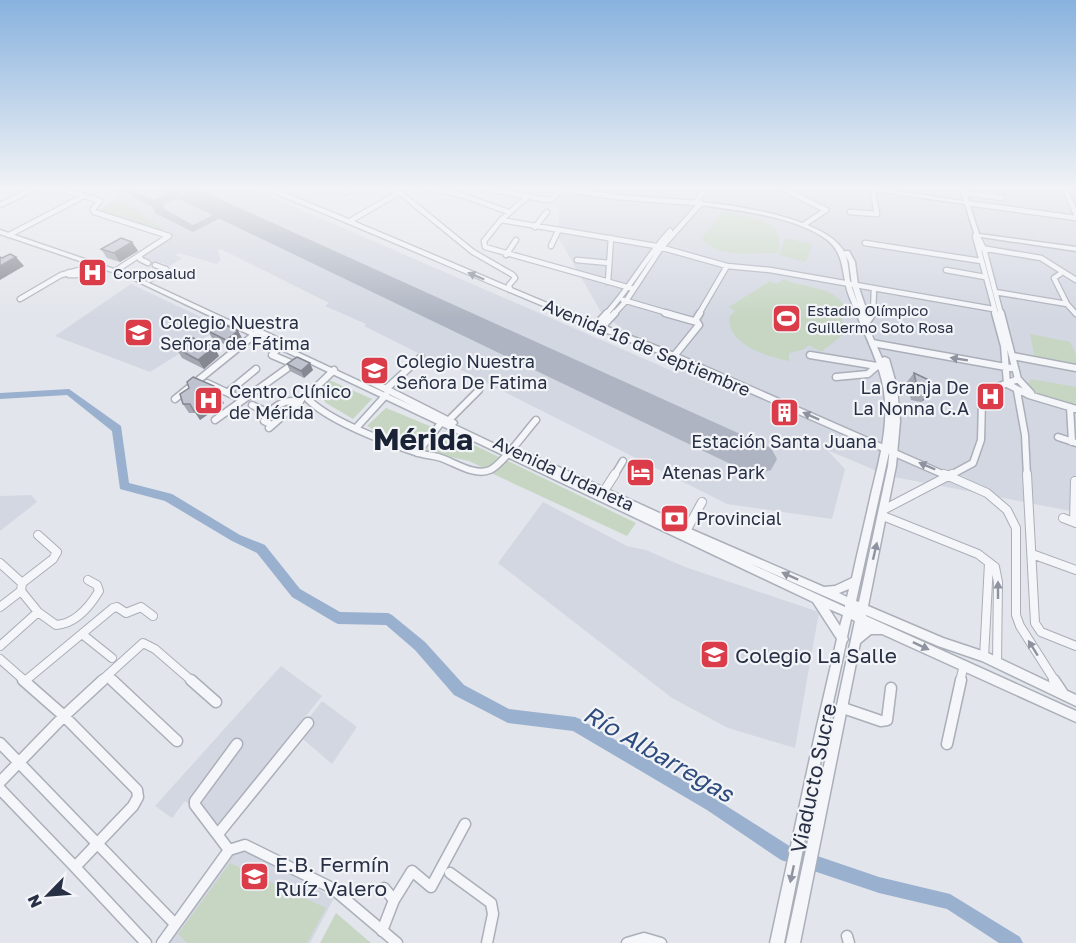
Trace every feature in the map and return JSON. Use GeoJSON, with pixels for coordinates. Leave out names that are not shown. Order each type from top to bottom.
{"type":"FeatureCollection","features":[{"type":"Feature","properties":{"kind":"street","name":"Avenida Urdaneta"},"geometry":{"type":"LineString","coordinates":[[4,231],[149,280],[445,422],[850,608],[862,608]]}},
{"type":"Feature","properties":{"kind":"street"},"geometry":{"type":"LineString","coordinates":[[11,233],[15,231]]}},
{"type":"Feature","properties":{"kind":"street"},"geometry":{"type":"LineString","coordinates":[[118,269],[169,238],[148,231]]}},
{"type":"Feature","properties":{"kind":"street","name":"Avenida 16 de Septiembre"},"geometry":{"type":"LineString","coordinates":[[373,231],[510,290],[674,356],[991,495],[1013,519],[1017,532],[1016,615],[1026,637],[1055,683],[1071,698]]}},
{"type":"Feature","properties":{"kind":"street"},"geometry":{"type":"LineString","coordinates":[[447,231],[474,252],[513,275],[515,278],[509,285],[510,290]]}},
{"type":"Feature","properties":{"kind":"street"},"geometry":{"type":"LineString","coordinates":[[493,231],[483,245],[489,249],[631,289]]}},
{"type":"Feature","properties":{"kind":"street"},"geometry":{"type":"LineString","coordinates":[[558,231],[658,247],[727,266],[770,270],[993,309]]}},
{"type":"Feature","properties":{"kind":"street"},"geometry":{"type":"LineString","coordinates":[[551,246],[558,231]]}},
{"type":"Feature","properties":{"kind":"street"},"geometry":{"type":"LineString","coordinates":[[599,326],[623,301],[658,247],[673,231]]}},
{"type":"Feature","properties":{"kind":"street"},"geometry":{"type":"LineString","coordinates":[[815,231],[836,244],[845,258],[851,285],[875,343],[890,369],[893,387],[896,421],[850,608]]}},
{"type":"Feature","properties":{"kind":"street"},"geometry":{"type":"LineString","coordinates":[[822,231],[842,244],[852,262],[851,285],[875,343],[880,367],[888,387],[890,417],[888,450],[892,466],[884,513],[862,608]]}},
{"type":"Feature","properties":{"kind":"street"},"geometry":{"type":"LineString","coordinates":[[976,231],[1018,379],[1031,393]]}},
{"type":"Feature","properties":{"kind":"street","name":"Avenida Urdaneta"},"geometry":{"type":"LineString","coordinates":[[11,233],[94,263],[118,269],[254,335],[386,392]]}},
{"type":"Feature","properties":{"kind":"street"},"geometry":{"type":"LineString","coordinates":[[977,235],[1076,249]]}},
{"type":"Feature","properties":{"kind":"street"},"geometry":{"type":"LineString","coordinates":[[608,282],[611,238]]}},
{"type":"Feature","properties":{"kind":"street"},"geometry":{"type":"LineString","coordinates":[[506,255],[516,240]]}},
{"type":"Feature","properties":{"kind":"street"},"geometry":{"type":"LineString","coordinates":[[865,243],[981,261]]}},
{"type":"Feature","properties":{"kind":"street"},"geometry":{"type":"LineString","coordinates":[[981,248],[981,261],[1007,367],[1007,384]]}},
{"type":"Feature","properties":{"kind":"street"},"geometry":{"type":"LineString","coordinates":[[981,248],[1041,258],[1076,279]]}},
{"type":"Feature","properties":{"kind":"street"},"geometry":{"type":"LineString","coordinates":[[140,256],[140,259],[148,262]]}},
{"type":"Feature","properties":{"kind":"street"},"geometry":{"type":"LineString","coordinates":[[577,260],[609,263]]}},
{"type":"Feature","properties":{"kind":"street"},"geometry":{"type":"LineString","coordinates":[[21,299],[69,272],[71,276],[78,275],[94,263]]}},
{"type":"Feature","properties":{"kind":"street"},"geometry":{"type":"LineString","coordinates":[[149,280],[166,269],[154,265]]}},
{"type":"Feature","properties":{"kind":"street"},"geometry":{"type":"LineString","coordinates":[[695,321],[727,266]]}},
{"type":"Feature","properties":{"kind":"street"},"geometry":{"type":"LineString","coordinates":[[946,270],[985,277]]}},
{"type":"Feature","properties":{"kind":"street"},"geometry":{"type":"LineString","coordinates":[[1060,274],[1054,278],[1067,304],[1076,314]]}},
{"type":"Feature","properties":{"kind":"street"},"geometry":{"type":"LineString","coordinates":[[867,322],[873,314],[874,288]]}},
{"type":"Feature","properties":{"kind":"street"},"geometry":{"type":"LineString","coordinates":[[995,292],[1067,304]]}},
{"type":"Feature","properties":{"kind":"street"},"geometry":{"type":"LineString","coordinates":[[623,301],[695,321],[699,325],[674,356]]}},
{"type":"Feature","properties":{"kind":"street"},"geometry":{"type":"LineString","coordinates":[[175,399],[254,335]]}},
{"type":"Feature","properties":{"kind":"street"},"geometry":{"type":"LineString","coordinates":[[875,343],[1017,369]]}},
{"type":"Feature","properties":{"kind":"street"},"geometry":{"type":"LineString","coordinates":[[280,346],[272,355],[293,364]]}},
{"type":"Feature","properties":{"kind":"street"},"geometry":{"type":"LineString","coordinates":[[810,355],[880,367]]}},
{"type":"Feature","properties":{"kind":"street"},"geometry":{"type":"LineString","coordinates":[[215,420],[302,356]]}},
{"type":"Feature","properties":{"kind":"street"},"geometry":{"type":"LineString","coordinates":[[1013,356],[1076,368]]}},
{"type":"Feature","properties":{"kind":"street"},"geometry":{"type":"LineString","coordinates":[[356,428],[386,392],[421,357]]}},
{"type":"Feature","properties":{"kind":"street"},"geometry":{"type":"LineString","coordinates":[[836,377],[868,374],[880,367]]}},
{"type":"Feature","properties":{"kind":"street"},"geometry":{"type":"LineString","coordinates":[[228,392],[256,369]]}},
{"type":"Feature","properties":{"kind":"street"},"geometry":{"type":"LineString","coordinates":[[334,370],[303,400],[270,427],[264,421],[286,400],[303,400],[356,428],[417,453],[485,472],[497,465],[536,420]]}},
{"type":"Feature","properties":{"kind":"street"},"geometry":{"type":"LineString","coordinates":[[884,513],[973,463],[981,440],[982,401],[992,389],[1018,379]]}},
{"type":"Feature","properties":{"kind":"street"},"geometry":{"type":"LineString","coordinates":[[199,380],[243,400]]}},
{"type":"Feature","properties":{"kind":"street"},"geometry":{"type":"LineString","coordinates":[[1007,384],[1017,391],[1031,393],[1073,408],[1074,442],[1058,437]]}},
{"type":"Feature","properties":{"kind":"street"},"geometry":{"type":"LineString","coordinates":[[417,453],[479,390]]}},
{"type":"Feature","properties":{"kind":"street"},"geometry":{"type":"LineString","coordinates":[[1017,391],[1024,435],[1035,623],[1041,632],[1076,646]]}},
{"type":"Feature","properties":{"kind":"street"},"geometry":{"type":"LineString","coordinates":[[252,405],[269,414]]}},
{"type":"Feature","properties":{"kind":"street","name":"Avenida Urdaneta"},"geometry":{"type":"LineString","coordinates":[[509,451],[604,491],[819,594]]}},
{"type":"Feature","properties":{"kind":"street"},"geometry":{"type":"LineString","coordinates":[[604,491],[623,461]]}},
{"type":"Feature","properties":{"kind":"street"},"geometry":{"type":"LineString","coordinates":[[1063,518],[1075,522],[1073,480]]}},
{"type":"Feature","properties":{"kind":"street"},"geometry":{"type":"LineString","coordinates":[[686,531],[702,502]]}},
{"type":"Feature","properties":{"kind":"street"},"geometry":{"type":"LineString","coordinates":[[884,513],[978,554],[995,567],[998,582],[997,663]]}},
{"type":"Feature","properties":{"kind":"street"},"geometry":{"type":"LineString","coordinates":[[0,607],[53,559],[57,552],[38,535]]}},
{"type":"Feature","properties":{"kind":"street"},"geometry":{"type":"LineString","coordinates":[[1032,554],[1076,570]]}},
{"type":"Feature","properties":{"kind":"street"},"geometry":{"type":"LineString","coordinates":[[0,563],[21,587],[38,612],[56,625],[68,623],[95,598],[99,591],[97,585],[88,580]]}},
{"type":"Feature","properties":{"kind":"street"},"geometry":{"type":"LineString","coordinates":[[984,657],[989,563]]}},
{"type":"Feature","properties":{"kind":"street"},"geometry":{"type":"LineString","coordinates":[[843,639],[819,594],[836,590],[856,581]]}},
{"type":"Feature","properties":{"kind":"street"},"geometry":{"type":"LineString","coordinates":[[25,681],[115,607],[126,613],[141,606],[153,616]]}},
{"type":"Feature","properties":{"kind":"street","name":"Viaducto Sucre"},"geometry":{"type":"LineString","coordinates":[[793,943],[836,713],[843,639],[850,608]]}},
{"type":"Feature","properties":{"kind":"street"},"geometry":{"type":"LineString","coordinates":[[862,608],[886,624],[964,665],[1076,717]]}},
{"type":"Feature","properties":{"kind":"street"},"geometry":{"type":"LineString","coordinates":[[862,608],[876,612],[886,624],[984,657],[1071,698]]}},
{"type":"Feature","properties":{"kind":"street","name":"Viaducto Sucre"},"geometry":{"type":"LineString","coordinates":[[777,943],[856,640],[862,608]]}},
{"type":"Feature","properties":{"kind":"street"},"geometry":{"type":"LineString","coordinates":[[0,646],[38,612]]}},
{"type":"Feature","properties":{"kind":"street"},"geometry":{"type":"LineString","coordinates":[[856,640],[869,629],[886,624]]}},
{"type":"Feature","properties":{"kind":"street"},"geometry":{"type":"LineString","coordinates":[[82,634],[112,658]]}},
{"type":"Feature","properties":{"kind":"street"},"geometry":{"type":"LineString","coordinates":[[0,782],[64,716],[138,646],[146,643],[216,702]]}},
{"type":"Feature","properties":{"kind":"street"},"geometry":{"type":"LineString","coordinates":[[0,659],[64,716],[138,793],[133,806],[75,867]]}},
{"type":"Feature","properties":{"kind":"street"},"geometry":{"type":"LineString","coordinates":[[947,744],[964,665]]}},
{"type":"Feature","properties":{"kind":"street"},"geometry":{"type":"LineString","coordinates":[[108,676],[177,741]]}},
{"type":"Feature","properties":{"kind":"street"},"geometry":{"type":"LineString","coordinates":[[836,713],[886,720],[891,688]]}},
{"type":"Feature","properties":{"kind":"street"},"geometry":{"type":"LineString","coordinates":[[218,834],[308,723]]}},
{"type":"Feature","properties":{"kind":"street"},"geometry":{"type":"LineString","coordinates":[[0,743],[21,762],[175,924]]}},
{"type":"Feature","properties":{"kind":"street"},"geometry":{"type":"LineString","coordinates":[[229,850],[195,805],[195,801],[237,744]]}},
{"type":"Feature","properties":{"kind":"street"},"geometry":{"type":"LineString","coordinates":[[0,789],[146,943]]}},
{"type":"Feature","properties":{"kind":"street"},"geometry":{"type":"LineString","coordinates":[[382,931],[394,900],[411,871],[431,887],[465,824]]}},
{"type":"Feature","properties":{"kind":"street"},"geometry":{"type":"LineString","coordinates":[[162,943],[229,850],[245,845],[332,888],[397,943]]}},
{"type":"Feature","properties":{"kind":"street"},"geometry":{"type":"LineString","coordinates":[[450,873],[491,903],[493,914],[487,943]]}},
{"type":"Feature","properties":{"kind":"street"},"geometry":{"type":"LineString","coordinates":[[384,888],[394,900]]}},
{"type":"Feature","properties":{"kind":"street"},"geometry":{"type":"LineString","coordinates":[[627,943],[634,938],[649,937],[661,943]]}},
{"type":"Feature","properties":{"kind":"shaded area"},"geometry":{"type":"Polygon","coordinates":[[[166,231],[350,231],[677,373],[601,312],[558,237],[558,231],[1076,231],[1076,512],[889,476],[827,450],[845,469],[832,519],[727,504],[455,367],[452,370],[364,326],[366,324],[325,306],[329,303],[221,249],[218,251],[221,259],[217,264],[178,253],[175,255],[182,258],[170,266],[159,262],[153,266],[146,264],[151,260],[142,256],[172,235],[166,231]]]}},
{"type":"Feature","properties":{"kind":"shaded area","name":"Colegio Nuestra Señora de Fátima"},"geometry":{"type":"Polygon","coordinates":[[[131,284],[222,327],[150,372],[55,336],[131,284]]]}},
{"type":"Feature","properties":{"kind":"shaded area"},"geometry":{"type":"Polygon","coordinates":[[[31,495],[37,502],[0,531],[0,496],[31,495]]]}},
{"type":"Feature","properties":{"kind":"shaded area","name":"Colegio La Salle"},"geometry":{"type":"Polygon","coordinates":[[[543,502],[627,546],[646,550],[685,567],[819,612],[795,748],[728,728],[672,698],[498,563],[543,502]]]}},
{"type":"Feature","properties":{"kind":"shaded area"},"geometry":{"type":"Polygon","coordinates":[[[281,666],[322,696],[216,827],[185,801],[172,818],[155,806],[281,666]]]}},
{"type":"Feature","properties":{"kind":"shaded area"},"geometry":{"type":"Polygon","coordinates":[[[322,701],[357,727],[332,764],[297,734],[322,701]]]}},
{"type":"Feature","properties":{"kind":"shaded area","name":"E.B. Fermín Ruíz Valero"},"geometry":{"type":"Polygon","coordinates":[[[244,849],[334,898],[310,943],[166,943],[231,854],[244,849]]]}},
{"type":"Feature","properties":{"kind":"green space"},"geometry":{"type":"Polygon","coordinates":[[[708,231],[776,231],[779,241],[778,253],[727,252],[709,245],[702,239],[708,231]]]}},
{"type":"Feature","properties":{"kind":"green space"},"geometry":{"type":"Polygon","coordinates":[[[785,238],[812,244],[806,262],[779,255],[785,238]]]}},
{"type":"Feature","properties":{"kind":"green space","name":"Estadio Olímpico Guillermo Soto Rosa"},"geometry":{"type":"Polygon","coordinates":[[[784,279],[835,296],[847,311],[841,321],[853,327],[821,352],[809,345],[802,350],[789,353],[789,361],[750,348],[734,334],[730,326],[730,316],[735,311],[729,307],[770,281],[776,284],[784,279]]]}},
{"type":"Feature","properties":{"kind":"green space"},"geometry":{"type":"Polygon","coordinates":[[[1030,334],[1070,342],[1076,355],[1076,367],[1035,359],[1030,334]]]}},
{"type":"Feature","properties":{"kind":"green space"},"geometry":{"type":"Polygon","coordinates":[[[327,379],[372,399],[353,419],[326,403],[319,394],[327,379]]]}},
{"type":"Feature","properties":{"kind":"green space"},"geometry":{"type":"Polygon","coordinates":[[[1031,379],[1076,387],[1076,410],[1024,390],[1031,379]]]}},
{"type":"Feature","properties":{"kind":"green space"},"geometry":{"type":"Polygon","coordinates":[[[386,408],[432,427],[416,443],[396,442],[367,426],[386,408]]]}},
{"type":"Feature","properties":{"kind":"green space"},"geometry":{"type":"Polygon","coordinates":[[[444,431],[499,457],[486,469],[469,461],[424,451],[444,431]]]}},
{"type":"Feature","properties":{"kind":"green space"},"geometry":{"type":"Polygon","coordinates":[[[506,460],[636,523],[627,536],[491,473],[506,460]]]}},
{"type":"Feature","properties":{"kind":"green space","name":"E.B. Fermín Ruíz Valero"},"geometry":{"type":"Polygon","coordinates":[[[230,863],[326,908],[307,943],[187,943],[178,934],[230,863]]]}},
{"type":"Feature","properties":{"kind":"green space"},"geometry":{"type":"Polygon","coordinates":[[[336,913],[371,943],[320,943],[336,913]]]}},
{"type":"Feature","properties":{"kind":"building"},"geometry":{"type":"Polygon","coordinates":[[[121,238],[132,242],[114,253],[101,249],[121,238]]]}},
{"type":"Feature","properties":{"kind":"building"},"geometry":{"type":"Polygon","coordinates":[[[10,254],[16,257],[0,266],[0,257],[10,254]]]}},
{"type":"Feature","properties":{"kind":"building"},"geometry":{"type":"Polygon","coordinates":[[[221,323],[238,331],[226,340],[208,331],[221,323]]]}},
{"type":"Feature","properties":{"kind":"building"},"geometry":{"type":"Polygon","coordinates":[[[191,337],[214,347],[198,360],[176,348],[191,337]]]}},
{"type":"Feature","properties":{"kind":"building"},"geometry":{"type":"Polygon","coordinates":[[[297,357],[310,363],[301,371],[287,364],[297,357]]]}},
{"type":"Feature","properties":{"kind":"building"},"geometry":{"type":"Polygon","coordinates":[[[914,373],[929,380],[931,391],[928,393],[918,391],[914,373]]]}},
{"type":"Feature","properties":{"kind":"building"},"geometry":{"type":"Polygon","coordinates":[[[193,377],[214,386],[218,393],[194,411],[190,404],[183,404],[180,394],[189,388],[187,382],[193,377]]]}},
{"type":"Feature","properties":{"kind":"waterway","name":"Río Albarregas"},"geometry":{"type":"LineString","coordinates":[[0,396],[69,392],[117,429],[124,486],[168,497],[236,538],[261,549],[296,593],[338,618],[388,619],[420,646],[459,690],[508,716],[575,724],[712,805],[787,854],[879,885],[950,902],[1014,943]]}},
{"type":"Feature","properties":{"kind":"runway"},"geometry":{"type":"LineString","coordinates":[[267,231],[757,459]]}},
{"type":"Feature","properties":{"kind":"place","name":"Corposalud"},"geometry":{"type":"Point","coordinates":[92,273]}},
{"type":"Feature","properties":{"kind":"place","name":"Estadio Olímpico Guillermo Soto Rosa"},"geometry":{"type":"Point","coordinates":[786,319]}},
{"type":"Feature","properties":{"kind":"place","name":"Colegio Nuestra Señora de Fátima"},"geometry":{"type":"Point","coordinates":[139,332]}},
{"type":"Feature","properties":{"kind":"place","name":"Colegio Nuestra Señora De Fatima"},"geometry":{"type":"Point","coordinates":[375,371]}},
{"type":"Feature","properties":{"kind":"place","name":"La Granja De La Nonna C.A"},"geometry":{"type":"Point","coordinates":[990,397]}},
{"type":"Feature","properties":{"kind":"place","name":"Centro Clínico de Mérida"},"geometry":{"type":"Point","coordinates":[208,401]}},
{"type":"Feature","properties":{"kind":"place","name":"Estación Santa Juana"},"geometry":{"type":"Point","coordinates":[784,412]}},
{"type":"Feature","properties":{"kind":"place","name":"Atenas Park"},"geometry":{"type":"Point","coordinates":[641,472]}},
{"type":"Feature","properties":{"kind":"place","name":"Provincial"},"geometry":{"type":"Point","coordinates":[675,518]}},
{"type":"Feature","properties":{"kind":"place","name":"Colegio La Salle"},"geometry":{"type":"Point","coordinates":[714,655]}},
{"type":"Feature","properties":{"kind":"place","name":"E.B. Fermín Ruíz Valero"},"geometry":{"type":"Point","coordinates":[254,876]}},
{"type":"Feature","properties":{"kind":"district","name":"Mérida"},"geometry":{"type":"Point","coordinates":[423,439]}}]}
